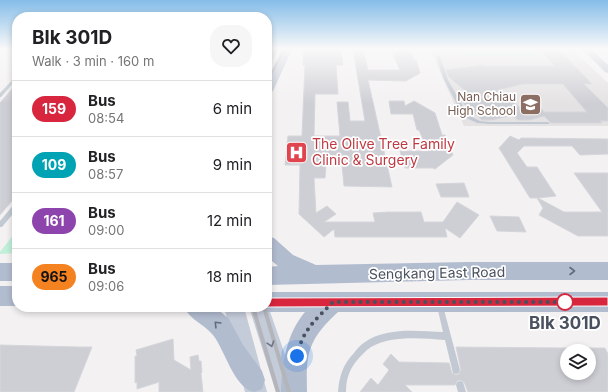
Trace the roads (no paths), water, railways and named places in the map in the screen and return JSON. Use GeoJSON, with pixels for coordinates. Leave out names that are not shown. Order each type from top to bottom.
{"type":"FeatureCollection","features":[{"type":"Feature","properties":{"kind":"main road"},"geometry":{"type":"LineString","coordinates":[[272,80],[278,67]]}},
{"type":"Feature","properties":{"kind":"main road"},"geometry":{"type":"LineString","coordinates":[[272,250],[275,254],[295,267],[318,275]]}},
{"type":"Feature","properties":{"kind":"main road","name":"Sengkang East Road"},"geometry":{"type":"LineString","coordinates":[[272,276],[468,271],[608,271]]}},
{"type":"Feature","properties":{"kind":"main road"},"geometry":{"type":"LineString","coordinates":[[0,272],[12,272]]}},
{"type":"Feature","properties":{"kind":"main road"},"geometry":{"type":"LineString","coordinates":[[0,296],[12,296]]}},
{"type":"Feature","properties":{"kind":"main road","name":"Sengkang East Road"},"geometry":{"type":"LineString","coordinates":[[272,302],[608,302]]}},
{"type":"Feature","properties":{"kind":"main road"},"geometry":{"type":"LineString","coordinates":[[294,392],[294,370],[300,343],[311,323],[333,302]]}},
{"type":"Feature","properties":{"kind":"main road"},"geometry":{"type":"LineString","coordinates":[[203,312],[221,327],[255,386]]}},
{"type":"Feature","properties":{"kind":"main road"},"geometry":{"type":"LineString","coordinates":[[235,312],[255,386]]}},
{"type":"Feature","properties":{"kind":"main road"},"geometry":{"type":"LineString","coordinates":[[262,312],[286,392]]}},
{"type":"Feature","properties":{"kind":"lane"},"geometry":{"type":"LineString","coordinates":[[442,67],[446,80],[466,116],[479,122],[489,123],[548,123]]}},
{"type":"Feature","properties":{"kind":"lane"},"geometry":{"type":"LineString","coordinates":[[0,96],[12,83]]}},
{"type":"Feature","properties":{"kind":"lane"},"geometry":{"type":"LineString","coordinates":[[0,225],[12,210]]}},
{"type":"Feature","properties":{"kind":"lane"},"geometry":{"type":"LineString","coordinates":[[439,302],[456,370]]}},
{"type":"Feature","properties":{"kind":"lane"},"geometry":{"type":"LineString","coordinates":[[342,392],[342,382],[346,369],[366,346],[379,339],[392,337],[448,336]]}},
{"type":"Feature","properties":{"kind":"railway"},"geometry":{"type":"LineString","coordinates":[[272,73],[275,67]]}},
{"type":"Feature","properties":{"kind":"railway"},"geometry":{"type":"LineString","coordinates":[[254,312],[278,392]]}},
{"type":"Feature","properties":{"kind":"railway"},"geometry":{"type":"LineString","coordinates":[[265,312],[289,392]]}},
{"type":"Feature","properties":{"kind":"place","name":"Nan Chiau High School"},"geometry":{"type":"Point","coordinates":[531,104]}},
{"type":"Feature","properties":{"kind":"place","name":"The Olive Tree Family Clinic & Surgery"},"geometry":{"type":"Point","coordinates":[296,152]}},
{"type":"Feature","properties":{"kind":"place","name":"Blk 301D"},"geometry":{"type":"Point","coordinates":[565,302]}}]}
